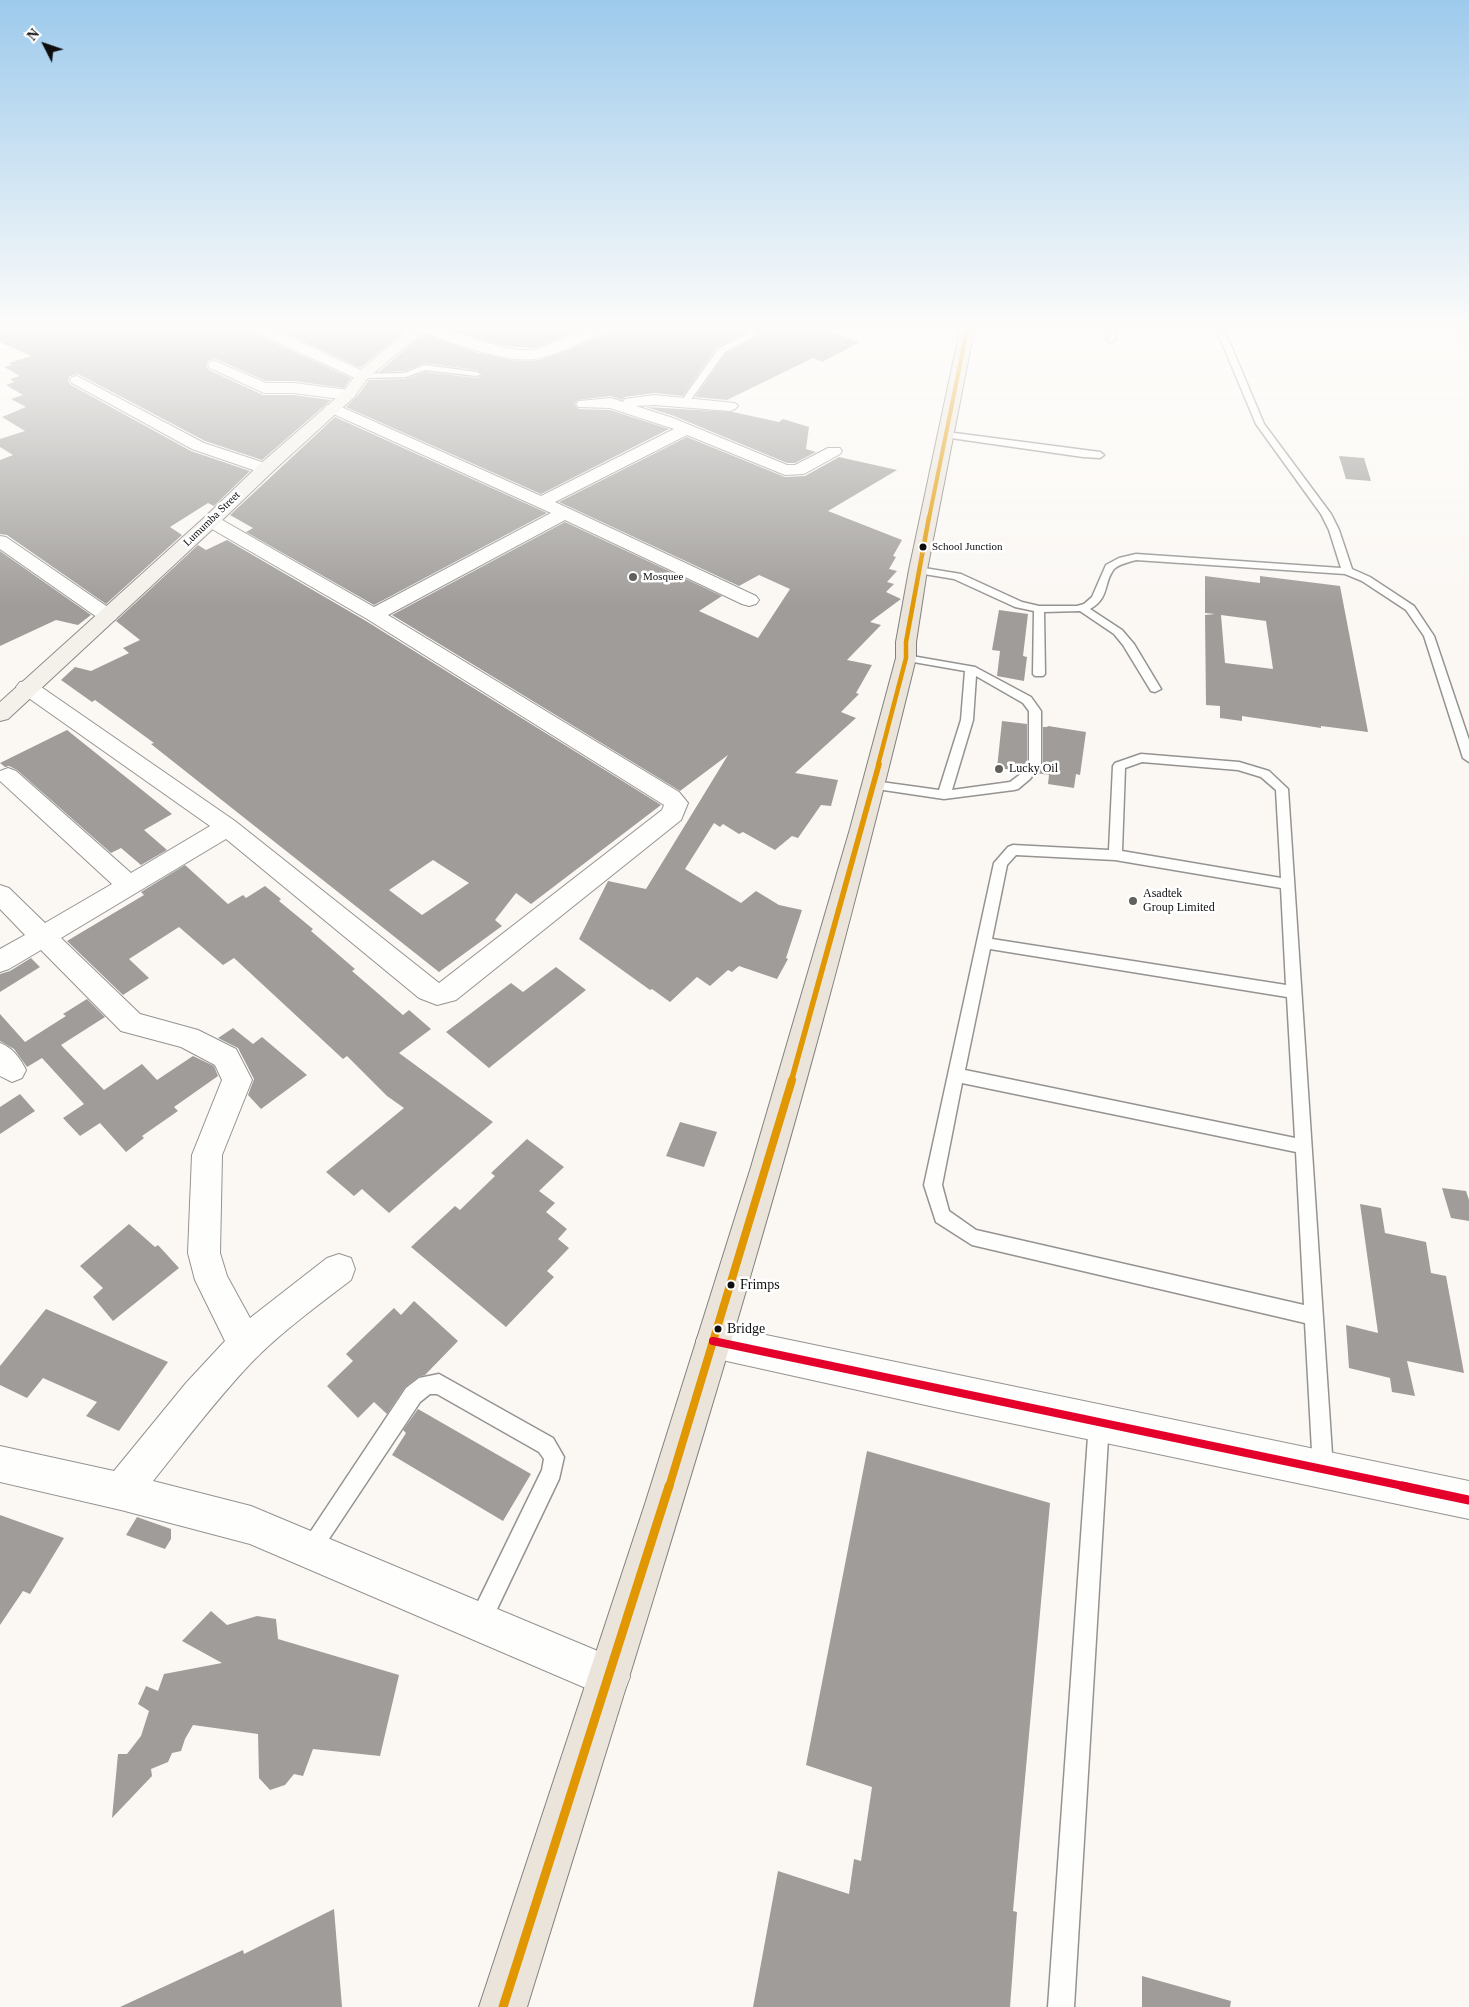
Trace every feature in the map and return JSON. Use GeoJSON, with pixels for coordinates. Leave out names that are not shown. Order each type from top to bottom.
{"type":"FeatureCollection","features":[{"type":"Feature","properties":{"kind":"main road","name":"Lumumba Street"},"geometry":{"type":"LineString","coordinates":[[0,714],[211,521],[264,468],[320,419]]}},
{"type":"Feature","properties":{"kind":"main road"},"geometry":{"type":"LineString","coordinates":[[503,2007],[609,1677],[786,1099],[874,785],[906,658],[906,642],[918,570],[950,419]]}},
{"type":"Feature","properties":{"kind":"street"},"geometry":{"type":"LineString","coordinates":[[148,419],[198,446],[264,468]]}},
{"type":"Feature","properties":{"kind":"street"},"geometry":{"type":"LineString","coordinates":[[356,419],[542,502],[748,600]]}},
{"type":"Feature","properties":{"kind":"street"},"geometry":{"type":"LineString","coordinates":[[660,419],[785,470],[798,470],[834,451]]}},
{"type":"Feature","properties":{"kind":"street"},"geometry":{"type":"LineString","coordinates":[[542,502],[685,430]]}},
{"type":"Feature","properties":{"kind":"street"},"geometry":{"type":"LineString","coordinates":[[374,615],[565,513]]}},
{"type":"Feature","properties":{"kind":"street"},"geometry":{"type":"LineString","coordinates":[[28,687],[227,827],[429,990],[437,994],[446,992],[673,814],[676,803],[671,798],[374,615],[211,521]]}},
{"type":"Feature","properties":{"kind":"street"},"geometry":{"type":"LineString","coordinates":[[0,541],[108,616]]}},
{"type":"Feature","properties":{"kind":"street"},"geometry":{"type":"LineString","coordinates":[[8,776],[129,885]]}},
{"type":"Feature","properties":{"kind":"street"},"geometry":{"type":"LineString","coordinates":[[0,962],[227,827]]}},
{"type":"Feature","properties":{"kind":"street"},"geometry":{"type":"LineString","coordinates":[[0,894],[132,1023],[188,1038],[226,1057],[237,1080],[207,1155],[204,1253],[212,1280],[245,1345]]}},
{"type":"Feature","properties":{"kind":"street"},"geometry":{"type":"LineString","coordinates":[[121,1492],[226,1365],[245,1345],[339,1269]]}},
{"type":"Feature","properties":{"kind":"street"},"geometry":{"type":"LineString","coordinates":[[713,1341],[948,1392],[1469,1500]]}},
{"type":"Feature","properties":{"kind":"street"},"geometry":{"type":"LineString","coordinates":[[0,1464],[251,1525],[609,1677]]}},
{"type":"Feature","properties":{"kind":"lane"},"geometry":{"type":"LineString","coordinates":[[1258,419],[1326,514],[1334,530],[1347,571]]}},
{"type":"Feature","properties":{"kind":"lane"},"geometry":{"type":"LineString","coordinates":[[947,435],[1100,455]]}},
{"type":"Feature","properties":{"kind":"lane"},"geometry":{"type":"LineString","coordinates":[[918,570],[957,576],[1005,600],[1039,609],[1082,608],[1088,606],[1097,599],[1110,567],[1123,560],[1136,557],[1347,571],[1366,579],[1410,608],[1429,636],[1469,758]]}},
{"type":"Feature","properties":{"kind":"lane"},"geometry":{"type":"LineString","coordinates":[[1082,608],[1118,632],[1128,644],[1155,689]]}},
{"type":"Feature","properties":{"kind":"lane"},"geometry":{"type":"LineString","coordinates":[[1039,609],[1039,674]]}},
{"type":"Feature","properties":{"kind":"lane"},"geometry":{"type":"LineString","coordinates":[[874,785],[944,795],[1014,786],[1026,776],[1035,764],[1035,711],[1027,700],[971,669],[906,658]]}},
{"type":"Feature","properties":{"kind":"lane"},"geometry":{"type":"LineString","coordinates":[[944,795],[966,720],[971,669]]}},
{"type":"Feature","properties":{"kind":"lane"},"geometry":{"type":"LineString","coordinates":[[1115,855],[1119,766],[1141,758],[1240,766],[1265,774],[1282,789],[1323,1470]]}},
{"type":"Feature","properties":{"kind":"lane"},"geometry":{"type":"LineString","coordinates":[[1288,884],[1115,855],[1013,850],[1001,863],[933,1185],[942,1216],[972,1237],[1313,1316]]}},
{"type":"Feature","properties":{"kind":"lane"},"geometry":{"type":"LineString","coordinates":[[984,943],[1295,992]]}},
{"type":"Feature","properties":{"kind":"lane"},"geometry":{"type":"LineString","coordinates":[[956,1075],[1304,1147]]}},
{"type":"Feature","properties":{"kind":"lane"},"geometry":{"type":"LineString","coordinates":[[310,1550],[412,1395],[426,1385],[439,1384],[546,1445],[554,1457],[552,1472],[479,1622]]}},
{"type":"Feature","properties":{"kind":"lane"},"geometry":{"type":"LineString","coordinates":[[1061,2007],[1099,1422]]}},
{"type":"Feature","properties":{"kind":"building"},"geometry":{"type":"Polygon","coordinates":[[[5,419],[132,419],[191,451],[250,471],[214,506],[208,503],[170,527],[182,535],[106,604],[7,535],[0,534],[0,460],[13,455],[0,447],[0,439],[25,431],[5,419]]]}},
{"type":"Feature","properties":{"kind":"building"},"geometry":{"type":"Polygon","coordinates":[[[163,419],[310,419],[262,460],[205,441],[163,419]]]}},
{"type":"Feature","properties":{"kind":"building"},"geometry":{"type":"Polygon","coordinates":[[[333,419],[339,419],[547,513],[374,605],[246,532],[253,528],[230,515],[333,419]]]}},
{"type":"Feature","properties":{"kind":"building"},"geometry":{"type":"Polygon","coordinates":[[[372,419],[637,419],[669,429],[541,494],[372,419]]]}},
{"type":"Feature","properties":{"kind":"building"},"geometry":{"type":"Polygon","coordinates":[[[680,419],[764,419],[779,422],[783,419],[809,427],[806,449],[816,452],[795,463],[787,463],[680,419]]]}},
{"type":"Feature","properties":{"kind":"building"},"geometry":{"type":"Polygon","coordinates":[[[687,437],[785,477],[805,476],[839,457],[897,470],[828,511],[902,540],[893,556],[896,557],[889,569],[897,571],[887,582],[894,584],[886,592],[901,599],[870,622],[881,625],[847,660],[872,665],[856,693],[859,694],[841,712],[856,718],[795,773],[838,780],[831,806],[821,805],[798,838],[792,836],[775,850],[743,832],[739,834],[723,824],[720,827],[714,823],[685,869],[741,903],[756,891],[779,905],[802,910],[786,958],[788,959],[777,979],[739,966],[732,972],[728,970],[710,986],[697,977],[670,1002],[652,989],[650,990],[579,939],[608,881],[646,889],[728,755],[680,791],[392,615],[565,522],[722,596],[699,611],[758,638],[790,589],[759,575],[739,586],[559,502],[687,437]]]}},
{"type":"Feature","properties":{"kind":"building"},"geometry":{"type":"Polygon","coordinates":[[[1339,456],[1364,458],[1371,481],[1346,479],[1339,456]]]}},
{"type":"Feature","properties":{"kind":"building"},"geometry":{"type":"Polygon","coordinates":[[[227,540],[366,621],[661,805],[531,904],[516,893],[495,920],[502,926],[439,972],[151,744],[154,743],[95,700],[92,702],[61,680],[75,667],[91,671],[129,653],[123,648],[140,640],[116,621],[198,545],[206,550],[227,540]],[[433,860],[389,890],[422,915],[469,883],[433,860]]]}},
{"type":"Feature","properties":{"kind":"building"},"geometry":{"type":"Polygon","coordinates":[[[0,551],[91,615],[78,625],[56,620],[0,646],[0,551]]]}},
{"type":"Feature","properties":{"kind":"building"},"geometry":{"type":"Polygon","coordinates":[[[1205,576],[1260,583],[1260,576],[1340,586],[1368,732],[1321,726],[1321,728],[1242,716],[1242,721],[1220,718],[1220,706],[1206,705],[1205,615],[1215,614],[1205,613],[1205,576]],[[1221,615],[1225,663],[1273,669],[1266,621],[1221,615]]]}},
{"type":"Feature","properties":{"kind":"building"},"geometry":{"type":"Polygon","coordinates":[[[999,610],[1028,614],[1023,656],[1027,657],[1024,681],[997,676],[1000,651],[992,650],[999,610]]]}},
{"type":"Feature","properties":{"kind":"building"},"geometry":{"type":"Polygon","coordinates":[[[1002,721],[1027,724],[1027,763],[1021,771],[997,768],[1002,721]]]}},
{"type":"Feature","properties":{"kind":"building"},"geometry":{"type":"Polygon","coordinates":[[[1048,726],[1086,732],[1080,775],[1076,774],[1074,788],[1048,784],[1049,775],[1036,773],[1043,764],[1043,727],[1048,726]]]}},
{"type":"Feature","properties":{"kind":"building"},"geometry":{"type":"Polygon","coordinates":[[[67,730],[172,814],[144,830],[167,850],[141,865],[121,848],[111,853],[17,770],[9,766],[5,767],[0,763],[67,730]]]}},
{"type":"Feature","properties":{"kind":"building"},"geometry":{"type":"Polygon","coordinates":[[[185,865],[228,904],[243,895],[246,898],[265,886],[281,899],[279,901],[313,929],[311,931],[355,969],[352,971],[403,1015],[409,1010],[431,1029],[399,1053],[493,1122],[389,1213],[362,1189],[354,1196],[326,1172],[404,1108],[387,1096],[347,1056],[343,1059],[234,958],[223,965],[179,927],[129,959],[149,978],[123,995],[67,941],[144,895],[141,892],[185,865]]]}},
{"type":"Feature","properties":{"kind":"building"},"geometry":{"type":"Polygon","coordinates":[[[31,958],[40,967],[0,992],[0,974],[10,971],[31,958]]]}},
{"type":"Feature","properties":{"kind":"building"},"geometry":{"type":"Polygon","coordinates":[[[556,967],[586,990],[489,1068],[446,1032],[511,983],[523,992],[556,967]]]}},
{"type":"Feature","properties":{"kind":"building"},"geometry":{"type":"Polygon","coordinates":[[[87,999],[105,1017],[61,1045],[104,1090],[142,1064],[157,1080],[193,1056],[214,1066],[218,1076],[174,1107],[178,1111],[142,1136],[144,1138],[126,1152],[100,1123],[80,1136],[63,1118],[84,1104],[42,1058],[27,1067],[14,1049],[0,1041],[0,1014],[25,1042],[66,1016],[63,1014],[87,999]]]}},
{"type":"Feature","properties":{"kind":"building"},"geometry":{"type":"Polygon","coordinates":[[[233,1028],[253,1044],[262,1037],[307,1075],[261,1109],[248,1095],[254,1079],[238,1048],[218,1038],[233,1028]]]}},
{"type":"Feature","properties":{"kind":"building"},"geometry":{"type":"Polygon","coordinates":[[[20,1094],[35,1111],[0,1134],[0,1107],[20,1094]]]}},
{"type":"Feature","properties":{"kind":"building"},"geometry":{"type":"Polygon","coordinates":[[[680,1122],[717,1132],[704,1167],[666,1156],[680,1122]]]}},
{"type":"Feature","properties":{"kind":"building"},"geometry":{"type":"Polygon","coordinates":[[[527,1139],[564,1167],[539,1191],[555,1203],[546,1212],[567,1229],[558,1239],[569,1248],[547,1271],[554,1277],[506,1327],[411,1247],[455,1206],[460,1210],[495,1176],[491,1173],[527,1139]]]}},
{"type":"Feature","properties":{"kind":"building"},"geometry":{"type":"Polygon","coordinates":[[[1442,1188],[1466,1191],[1469,1200],[1469,1221],[1451,1218],[1442,1188]]]}},
{"type":"Feature","properties":{"kind":"building"},"geometry":{"type":"Polygon","coordinates":[[[1360,1204],[1381,1208],[1385,1233],[1426,1242],[1431,1273],[1446,1276],[1464,1373],[1407,1361],[1415,1396],[1392,1392],[1390,1378],[1349,1368],[1346,1325],[1378,1333],[1360,1204]]]}},
{"type":"Feature","properties":{"kind":"building"},"geometry":{"type":"Polygon","coordinates":[[[129,1224],[155,1247],[158,1245],[179,1268],[113,1321],[93,1297],[103,1288],[80,1266],[129,1224]]]}},
{"type":"Feature","properties":{"kind":"building"},"geometry":{"type":"Polygon","coordinates":[[[414,1301],[458,1341],[425,1375],[418,1377],[405,1387],[387,1414],[374,1402],[358,1418],[327,1386],[353,1361],[346,1354],[394,1308],[401,1315],[414,1301]]]}},
{"type":"Feature","properties":{"kind":"building"},"geometry":{"type":"Polygon","coordinates":[[[46,1309],[168,1362],[119,1431],[86,1416],[97,1402],[43,1378],[27,1398],[0,1385],[0,1366],[46,1309]]]}},
{"type":"Feature","properties":{"kind":"building"},"geometry":{"type":"Polygon","coordinates":[[[418,1409],[531,1474],[503,1521],[392,1455],[406,1433],[403,1430],[418,1409]]]}},
{"type":"Feature","properties":{"kind":"building"},"geometry":{"type":"Polygon","coordinates":[[[867,1451],[1050,1503],[1013,1911],[1017,1912],[1010,2007],[753,2007],[778,1871],[849,1894],[854,1859],[861,1861],[872,1787],[806,1765],[867,1451]]]}},
{"type":"Feature","properties":{"kind":"building"},"geometry":{"type":"Polygon","coordinates":[[[0,1515],[64,1538],[30,1594],[23,1591],[0,1625],[0,1515]]]}},
{"type":"Feature","properties":{"kind":"building"},"geometry":{"type":"Polygon","coordinates":[[[137,1517],[171,1529],[171,1539],[165,1549],[126,1535],[137,1517]]]}},
{"type":"Feature","properties":{"kind":"building"},"geometry":{"type":"Polygon","coordinates":[[[211,1611],[227,1625],[257,1616],[276,1619],[278,1639],[399,1675],[380,1756],[313,1749],[303,1776],[294,1774],[285,1785],[270,1790],[259,1778],[258,1734],[193,1725],[181,1751],[172,1753],[168,1762],[151,1769],[152,1776],[112,1818],[118,1754],[127,1754],[141,1736],[149,1711],[138,1704],[146,1686],[158,1691],[164,1674],[222,1663],[182,1641],[211,1611]]]}},
{"type":"Feature","properties":{"kind":"building"},"geometry":{"type":"Polygon","coordinates":[[[334,1909],[342,2007],[120,2007],[243,1950],[244,1954],[334,1909]]]}},
{"type":"Feature","properties":{"kind":"building"},"geometry":{"type":"Polygon","coordinates":[[[1142,1976],[1231,2001],[1230,2007],[1142,2007],[1142,1976]]]}},
{"type":"Feature","properties":{"kind":"transit line"},"geometry":{"type":"LineString","coordinates":[[503,2007],[716,1336],[815,998],[862,829],[906,658],[906,642],[918,570],[949,419]]}},
{"type":"Feature","properties":{"kind":"transit line"},"geometry":{"type":"LineString","coordinates":[[713,1341],[948,1392],[1469,1500]]}},
{"type":"Feature","properties":{"kind":"place","name":"School Junction"},"geometry":{"type":"Point","coordinates":[923,547]}},
{"type":"Feature","properties":{"kind":"place","name":"Mosquee"},"geometry":{"type":"Point","coordinates":[633,577]}},
{"type":"Feature","properties":{"kind":"place","name":"Lucky Oil"},"geometry":{"type":"Point","coordinates":[999,769]}},
{"type":"Feature","properties":{"kind":"place","name":"Asadtek Group Limited"},"geometry":{"type":"Point","coordinates":[1133,901]}},
{"type":"Feature","properties":{"kind":"place","name":"Frimps"},"geometry":{"type":"Point","coordinates":[731,1285]}},
{"type":"Feature","properties":{"kind":"place","name":"Bridge"},"geometry":{"type":"Point","coordinates":[718,1329]}}]}
